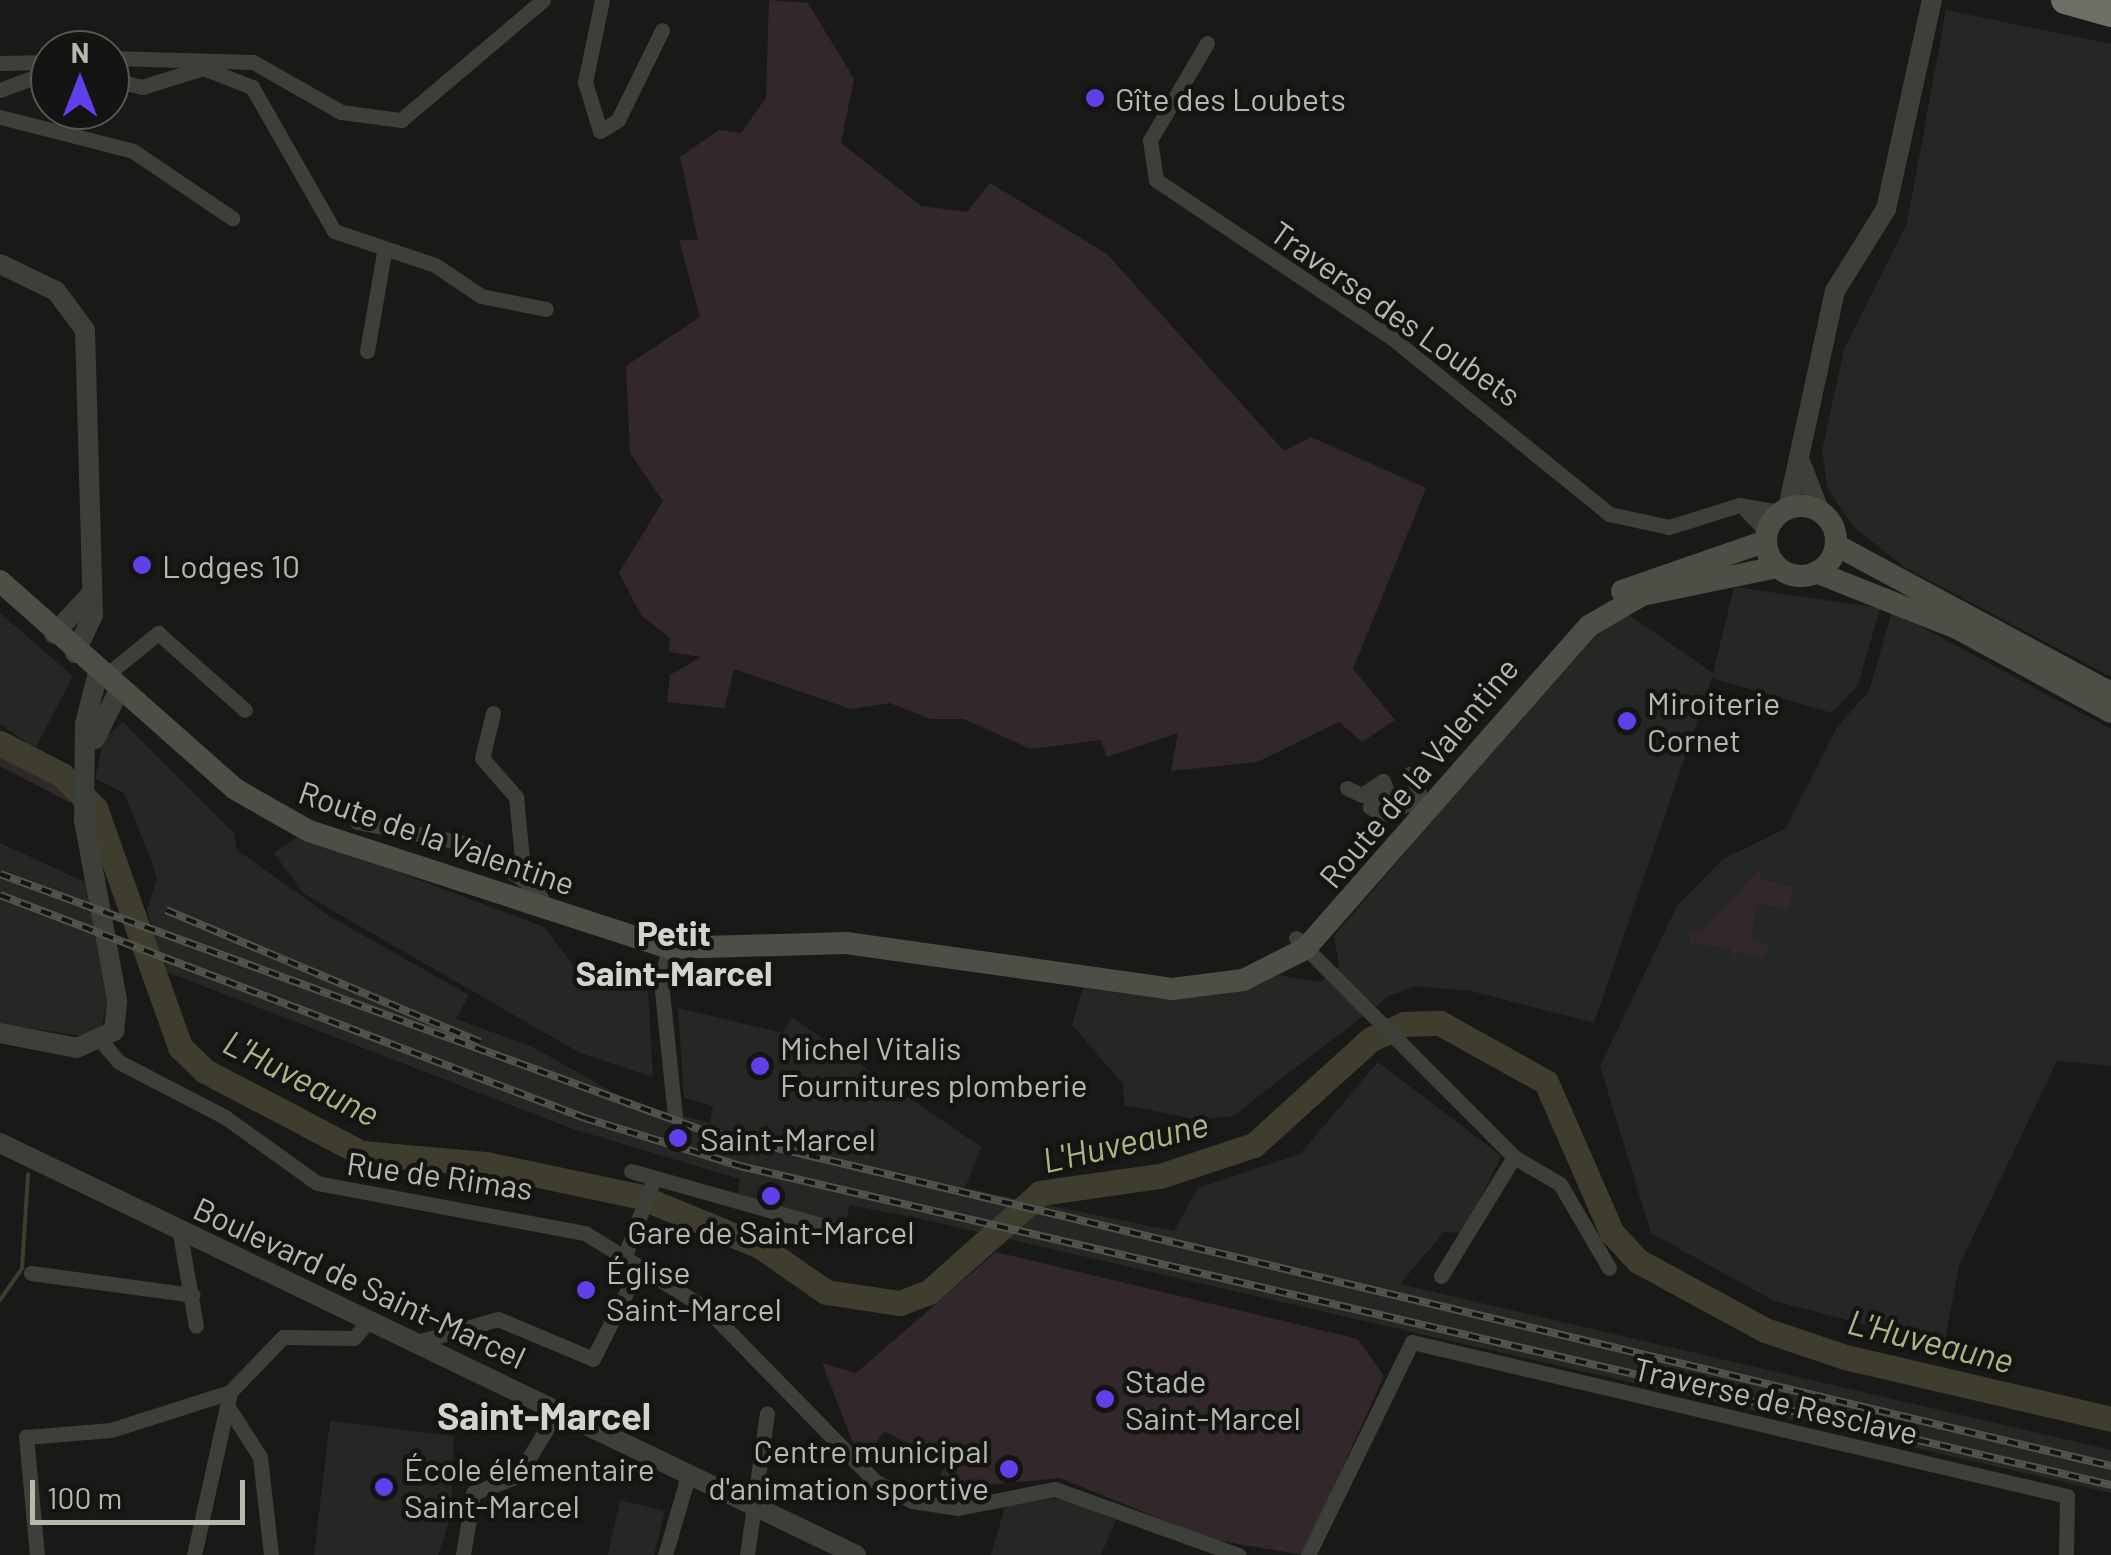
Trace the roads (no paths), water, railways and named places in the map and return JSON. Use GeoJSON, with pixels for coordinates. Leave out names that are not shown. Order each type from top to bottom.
{"type":"FeatureCollection","features":[{"type":"Feature","properties":{"kind":"highway"},"geometry":{"type":"LineString","coordinates":[[2065,0],[2111,13]]}},
{"type":"Feature","properties":{"kind":"main road"},"geometry":{"type":"LineString","coordinates":[[1777,567],[1776,523],[1819,510],[1836,545],[2111,693]]}},
{"type":"Feature","properties":{"kind":"main road","name":"Route de la Valentine"},"geometry":{"type":"LineString","coordinates":[[0,581],[75,653],[286,822],[669,948],[846,942],[1100,981],[1206,988],[1272,970],[1300,943],[1385,850],[1422,798],[1566,628],[1642,580],[1708,560],[1776,523]]}},
{"type":"Feature","properties":{"kind":"main road"},"geometry":{"type":"LineString","coordinates":[[1836,545],[1816,572],[1958,628],[2111,712]]}},
{"type":"Feature","properties":{"kind":"main road"},"geometry":{"type":"LineString","coordinates":[[1696,581],[1708,560]]}},
{"type":"Feature","properties":{"kind":"main road","name":"Route de la Valentine"},"geometry":{"type":"LineString","coordinates":[[1385,850],[1412,830],[1572,640],[1642,596],[1696,581],[1777,567],[1816,572]]}},
{"type":"Feature","properties":{"kind":"main road"},"geometry":{"type":"LineString","coordinates":[[1412,830],[1422,798]]}},
{"type":"Feature","properties":{"kind":"street"},"geometry":{"type":"LineString","coordinates":[[130,59],[253,62],[341,112],[402,120],[543,0]]}},
{"type":"Feature","properties":{"kind":"street"},"geometry":{"type":"LineString","coordinates":[[602,0],[586,82],[600,130],[618,120],[662,30]]}},
{"type":"Feature","properties":{"kind":"street"},"geometry":{"type":"LineString","coordinates":[[1776,523],[1800,452],[1835,291],[1886,208],[1932,0]]}},
{"type":"Feature","properties":{"kind":"street","name":"Traverse des Loubets"},"geometry":{"type":"LineString","coordinates":[[1206,43],[1150,140],[1156,180],[1392,338],[1609,514],[1688,526],[1739,504],[1776,523]]}},
{"type":"Feature","properties":{"kind":"street"},"geometry":{"type":"LineString","coordinates":[[0,63],[30,62]]}},
{"type":"Feature","properties":{"kind":"street"},"geometry":{"type":"LineString","coordinates":[[130,84],[142,87],[203,68],[252,87],[321,219],[384,253],[435,265],[480,296],[546,308]]}},
{"type":"Feature","properties":{"kind":"street"},"geometry":{"type":"LineString","coordinates":[[0,90],[30,79]]}},
{"type":"Feature","properties":{"kind":"street"},"geometry":{"type":"LineString","coordinates":[[0,117],[132,150],[232,218]]}},
{"type":"Feature","properties":{"kind":"street"},"geometry":{"type":"LineString","coordinates":[[367,351],[384,253]]}},
{"type":"Feature","properties":{"kind":"street"},"geometry":{"type":"LineString","coordinates":[[0,264],[56,291],[85,330],[93,615],[75,653]]}},
{"type":"Feature","properties":{"kind":"street"},"geometry":{"type":"LineString","coordinates":[[1800,452],[1819,510]]}},
{"type":"Feature","properties":{"kind":"street"},"geometry":{"type":"LineString","coordinates":[[54,634],[78,618],[90,594]]}},
{"type":"Feature","properties":{"kind":"street"},"geometry":{"type":"LineString","coordinates":[[0,1034],[77,1048],[102,1042],[114,1031],[118,1000],[84,822],[86,771],[107,679],[158,633],[245,710]]}},
{"type":"Feature","properties":{"kind":"street"},"geometry":{"type":"LineString","coordinates":[[492,713],[482,758],[516,797],[524,878]]}},
{"type":"Feature","properties":{"kind":"street"},"geometry":{"type":"LineString","coordinates":[[1348,788],[1362,795],[1383,781],[1387,792],[1370,807],[1381,814],[1422,798],[1410,774]]}},
{"type":"Feature","properties":{"kind":"street"},"geometry":{"type":"LineString","coordinates":[[358,822],[454,838],[524,878],[546,909]]}},
{"type":"Feature","properties":{"kind":"street"},"geometry":{"type":"LineString","coordinates":[[1300,943],[1514,1157],[1560,1184],[1609,1268]]}},
{"type":"Feature","properties":{"kind":"street"},"geometry":{"type":"LineString","coordinates":[[669,948],[662,985],[675,1116]]}},
{"type":"Feature","properties":{"kind":"street","name":"Rue de Rimas"},"geometry":{"type":"LineString","coordinates":[[102,1042],[119,1062],[224,1117],[317,1183],[558,1222],[624,1258],[707,1310],[875,1481],[912,1501],[958,1508],[1054,1489],[1238,1555]]}},
{"type":"Feature","properties":{"kind":"street","name":"Boulevard de Saint-Marcel"},"geometry":{"type":"LineString","coordinates":[[0,1143],[856,1555]]}},
{"type":"Feature","properties":{"kind":"street"},"geometry":{"type":"LineString","coordinates":[[1441,1276],[1514,1157]]}},
{"type":"Feature","properties":{"kind":"street"},"geometry":{"type":"LineString","coordinates":[[631,1170],[652,1181],[864,1237]]}},
{"type":"Feature","properties":{"kind":"street"},"geometry":{"type":"LineString","coordinates":[[624,1258],[652,1181]]}},
{"type":"Feature","properties":{"kind":"street"},"geometry":{"type":"LineString","coordinates":[[178,1228],[196,1326]]}},
{"type":"Feature","properties":{"kind":"street"},"geometry":{"type":"LineString","coordinates":[[417,1342],[498,1319],[593,1360],[639,1267]]}},
{"type":"Feature","properties":{"kind":"street"},"geometry":{"type":"LineString","coordinates":[[30,1274],[193,1295]]}},
{"type":"Feature","properties":{"kind":"street"},"geometry":{"type":"LineString","coordinates":[[37,1555],[26,1438],[111,1430],[230,1392],[283,1336],[354,1338],[370,1320]]}},
{"type":"Feature","properties":{"kind":"street","name":"Traverse de Resclave"},"geometry":{"type":"LineString","coordinates":[[1308,1555],[1400,1359],[1412,1342],[2067,1496],[2066,1555]]}},
{"type":"Feature","properties":{"kind":"street"},"geometry":{"type":"LineString","coordinates":[[194,1555],[230,1410],[230,1392]]}},
{"type":"Feature","properties":{"kind":"street"},"geometry":{"type":"LineString","coordinates":[[230,1410],[260,1457],[272,1555]]}},
{"type":"Feature","properties":{"kind":"street"},"geometry":{"type":"LineString","coordinates":[[463,1555],[473,1493],[518,1476],[558,1410]]}},
{"type":"Feature","properties":{"kind":"street"},"geometry":{"type":"LineString","coordinates":[[747,1555],[757,1506],[767,1413]]}},
{"type":"Feature","properties":{"kind":"street"},"geometry":{"type":"LineString","coordinates":[[665,1555],[688,1473]]}},
{"type":"Feature","properties":{"kind":"waterway","name":"L'Huveaune"},"geometry":{"type":"LineString","coordinates":[[0,743],[62,775],[95,808],[180,1047],[205,1071],[361,1153],[486,1164],[638,1196],[760,1246],[826,1292],[900,1303],[929,1292],[1040,1193],[1160,1176],[1254,1145],[1371,1039],[1404,1024],[1440,1023],[1546,1082],[1612,1233],[1638,1261],[1765,1330],[1845,1357],[2111,1419]]}},
{"type":"Feature","properties":{"kind":"waterway"},"geometry":{"type":"LineString","coordinates":[[0,1300],[22,1268],[28,1174]]}},
{"type":"Feature","properties":{"kind":"railway"},"geometry":{"type":"LineString","coordinates":[[0,874],[702,1130],[2111,1466]]}},
{"type":"Feature","properties":{"kind":"railway"},"geometry":{"type":"LineString","coordinates":[[0,895],[585,1118],[740,1166],[2111,1485]]}},
{"type":"Feature","properties":{"kind":"railway"},"geometry":{"type":"LineString","coordinates":[[166,910],[480,1042]]}},
{"type":"Feature","properties":{"kind":"place","name":"Gîte des Loubets"},"geometry":{"type":"Point","coordinates":[1095,98]}},
{"type":"Feature","properties":{"kind":"place","name":"Lodges 10"},"geometry":{"type":"Point","coordinates":[142,565]}},
{"type":"Feature","properties":{"kind":"place","name":"Miroiterie Cornet"},"geometry":{"type":"Point","coordinates":[1627,721]}},
{"type":"Feature","properties":{"kind":"place","name":"Michel Vitalis Fournitures plomberie"},"geometry":{"type":"Point","coordinates":[760,1066]}},
{"type":"Feature","properties":{"kind":"place","name":"Saint-Marcel"},"geometry":{"type":"Point","coordinates":[678,1138]}},
{"type":"Feature","properties":{"kind":"place","name":"Gare de Saint-Marcel"},"geometry":{"type":"Point","coordinates":[771,1196]}},
{"type":"Feature","properties":{"kind":"place","name":"Église Saint-Marcel"},"geometry":{"type":"Point","coordinates":[586,1290]}},
{"type":"Feature","properties":{"kind":"place","name":"Stade Saint-Marcel"},"geometry":{"type":"Point","coordinates":[1105,1399]}},
{"type":"Feature","properties":{"kind":"place","name":"Centre municipal d'animation sportive"},"geometry":{"type":"Point","coordinates":[1009,1469]}},
{"type":"Feature","properties":{"kind":"place","name":"École élémentaire Saint-Marcel"},"geometry":{"type":"Point","coordinates":[384,1487]}},
{"type":"Feature","properties":{"kind":"district","name":"Petit Saint-Marcel"},"geometry":{"type":"Point","coordinates":[674,952]}},
{"type":"Feature","properties":{"kind":"district","name":"Saint-Marcel"},"geometry":{"type":"Point","coordinates":[544,1416]}}]}
